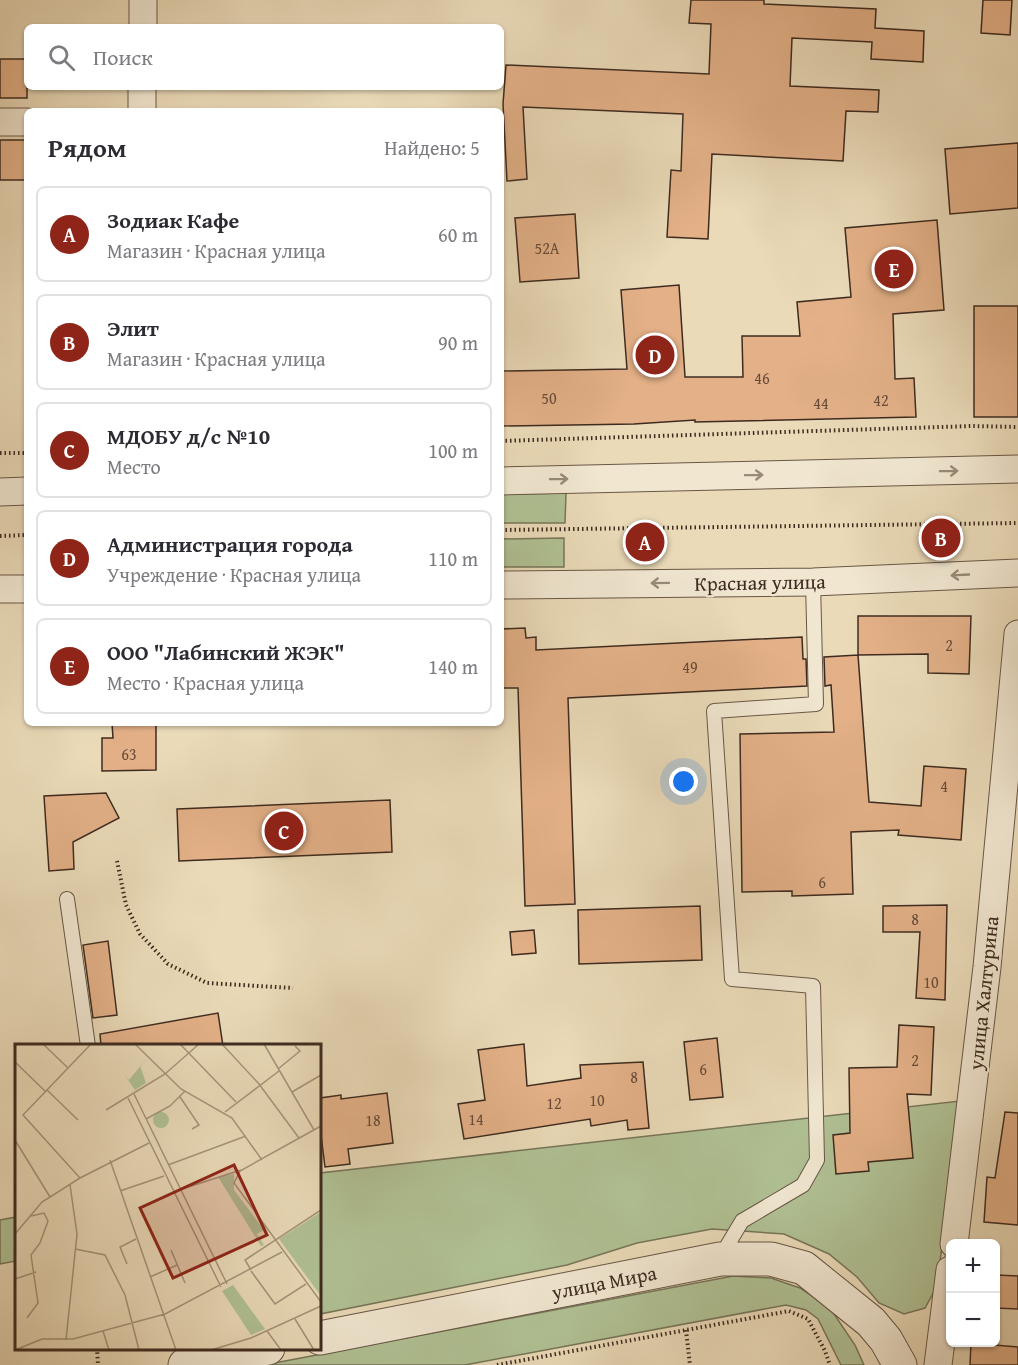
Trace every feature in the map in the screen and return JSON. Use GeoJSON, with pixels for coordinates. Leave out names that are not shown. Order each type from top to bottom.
{"type":"FeatureCollection","features":[{"type":"Feature","properties":{"kind":"street"},"geometry":{"type":"LineString","coordinates":[[143,24],[144,0]]}},
{"type":"Feature","properties":{"kind":"street"},"geometry":{"type":"LineString","coordinates":[[142,90],[142,108]]}},
{"type":"Feature","properties":{"kind":"street"},"geometry":{"type":"LineString","coordinates":[[0,122],[24,122]]}},
{"type":"Feature","properties":{"kind":"street"},"geometry":{"type":"LineString","coordinates":[[504,481],[1018,469]]}},
{"type":"Feature","properties":{"kind":"street"},"geometry":{"type":"LineString","coordinates":[[0,492],[24,491]]}},
{"type":"Feature","properties":{"kind":"street","name":"Красная улица"},"geometry":{"type":"LineString","coordinates":[[504,585],[813,582],[1018,573]]}},
{"type":"Feature","properties":{"kind":"street"},"geometry":{"type":"LineString","coordinates":[[0,589],[24,589]]}},
{"type":"Feature","properties":{"kind":"street","name":"улица Халтурина"},"geometry":{"type":"LineString","coordinates":[[955,1239],[987,968],[1018,634]]}},
{"type":"Feature","properties":{"kind":"street","name":"улица Мира"},"geometry":{"type":"LineString","coordinates":[[321,1338],[720,1259],[771,1259],[804,1268],[871,1322],[886,1340],[900,1365]]}},
{"type":"Feature","properties":{"kind":"street"},"geometry":{"type":"LineString","coordinates":[[938,1365],[948,1293]]}},
{"type":"Feature","properties":{"kind":"street"},"geometry":{"type":"LineString","coordinates":[[185,1365],[258,1350]]}},
{"type":"Feature","properties":{"kind":"lane"},"geometry":{"type":"LineString","coordinates":[[720,1259],[742,1221],[803,1185],[817,1160],[813,986],[732,979],[714,711],[816,704],[813,582]]}},
{"type":"Feature","properties":{"kind":"lane"},"geometry":{"type":"LineString","coordinates":[[67,899],[88,1044]]}},
{"type":"Feature","properties":{"kind":"path"},"geometry":{"type":"LineString","coordinates":[[504,441],[972,426],[1018,427]]}},
{"type":"Feature","properties":{"kind":"path"},"geometry":{"type":"LineString","coordinates":[[0,453],[24,453]]}},
{"type":"Feature","properties":{"kind":"path"},"geometry":{"type":"LineString","coordinates":[[504,530],[1018,523]]}},
{"type":"Feature","properties":{"kind":"path"},"geometry":{"type":"LineString","coordinates":[[0,536],[24,535]]}},
{"type":"Feature","properties":{"kind":"path"},"geometry":{"type":"LineString","coordinates":[[117,861],[126,905],[140,934],[168,964],[207,983],[293,988]]}},
{"type":"Feature","properties":{"kind":"path"},"geometry":{"type":"LineString","coordinates":[[496,1365],[789,1311],[808,1319],[830,1365]]}},
{"type":"Feature","properties":{"kind":"path"},"geometry":{"type":"LineString","coordinates":[[686,1330],[690,1365]]}},
{"type":"Feature","properties":{"kind":"path"},"geometry":{"type":"LineString","coordinates":[[97,1350],[98,1365]]}},
{"type":"Feature","properties":{"kind":"green space"},"geometry":{"type":"Polygon","coordinates":[[[566,493],[565,523],[504,523],[504,494],[566,493]]]}},
{"type":"Feature","properties":{"kind":"green space"},"geometry":{"type":"Polygon","coordinates":[[[564,538],[564,567],[504,567],[504,539],[564,538]]]}},
{"type":"Feature","properties":{"kind":"green space"},"geometry":{"type":"Polygon","coordinates":[[[960,1101],[937,1286],[925,1308],[904,1314],[879,1303],[857,1277],[829,1254],[784,1234],[712,1229],[637,1243],[567,1265],[321,1314],[321,1173],[960,1101]]]}},
{"type":"Feature","properties":{"kind":"green space"},"geometry":{"type":"Polygon","coordinates":[[[15,1217],[15,1261],[0,1264],[0,1220],[15,1217]]]}},
{"type":"Feature","properties":{"kind":"green space"},"geometry":{"type":"Polygon","coordinates":[[[733,1276],[771,1278],[800,1288],[830,1308],[855,1345],[864,1365],[841,1365],[818,1319],[806,1310],[786,1305],[465,1365],[264,1365],[733,1276]]]}},
{"type":"Feature","properties":{"kind":"building"},"geometry":{"type":"Polygon","coordinates":[[[691,0],[764,0],[764,4],[876,9],[875,28],[924,31],[923,62],[871,59],[872,42],[792,38],[790,86],[879,90],[878,112],[846,111],[843,161],[712,154],[708,239],[667,237],[671,170],[681,171],[683,114],[523,107],[527,179],[507,181],[503,104],[506,65],[709,74],[711,24],[689,23],[691,0]]]}},
{"type":"Feature","properties":{"kind":"building"},"geometry":{"type":"Polygon","coordinates":[[[983,0],[1012,0],[1010,35],[981,33],[983,0]]]}},
{"type":"Feature","properties":{"kind":"building"},"geometry":{"type":"Polygon","coordinates":[[[0,59],[24,59],[24,90],[27,90],[27,98],[0,98],[0,59]]]}},
{"type":"Feature","properties":{"kind":"building"},"geometry":{"type":"Polygon","coordinates":[[[0,140],[24,140],[24,180],[0,180],[0,140]]]}},
{"type":"Feature","properties":{"kind":"building"},"geometry":{"type":"Polygon","coordinates":[[[1018,143],[1018,208],[950,214],[945,149],[1018,143]]]}},
{"type":"Feature","properties":{"kind":"building"},"geometry":{"type":"Polygon","coordinates":[[[575,214],[579,278],[520,282],[515,218],[575,214]]]}},
{"type":"Feature","properties":{"kind":"building"},"geometry":{"type":"Polygon","coordinates":[[[937,220],[944,310],[893,314],[895,379],[914,378],[916,417],[695,422],[695,420],[634,424],[504,426],[504,371],[627,369],[621,290],[679,285],[685,377],[743,377],[742,336],[800,336],[797,302],[851,297],[845,228],[937,220]]]}},
{"type":"Feature","properties":{"kind":"building"},"geometry":{"type":"Polygon","coordinates":[[[974,306],[1018,306],[1018,417],[974,417],[974,306]]]}},
{"type":"Feature","properties":{"kind":"building"},"geometry":{"type":"Polygon","coordinates":[[[858,616],[971,616],[969,674],[928,673],[928,654],[858,655],[858,616]]]}},
{"type":"Feature","properties":{"kind":"building"},"geometry":{"type":"Polygon","coordinates":[[[525,628],[526,638],[536,637],[536,650],[802,637],[807,686],[568,698],[575,904],[525,906],[518,688],[504,688],[504,629],[525,628]]]}},
{"type":"Feature","properties":{"kind":"building"},"geometry":{"type":"Polygon","coordinates":[[[858,655],[869,802],[921,806],[924,766],[966,769],[961,840],[898,835],[899,830],[851,832],[853,894],[792,896],[792,891],[742,892],[740,734],[834,732],[831,685],[825,686],[824,657],[858,655]]]}},
{"type":"Feature","properties":{"kind":"building"},"geometry":{"type":"Polygon","coordinates":[[[112,726],[156,726],[156,770],[102,771],[102,738],[113,738],[112,726]]]}},
{"type":"Feature","properties":{"kind":"building"},"geometry":{"type":"Polygon","coordinates":[[[106,793],[119,818],[73,842],[74,869],[49,871],[44,796],[106,793]]]}},
{"type":"Feature","properties":{"kind":"building"},"geometry":{"type":"Polygon","coordinates":[[[390,800],[392,852],[179,861],[177,809],[390,800]]]}},
{"type":"Feature","properties":{"kind":"building"},"geometry":{"type":"Polygon","coordinates":[[[947,905],[945,1000],[916,998],[920,932],[883,932],[883,906],[947,905]]]}},
{"type":"Feature","properties":{"kind":"building"},"geometry":{"type":"Polygon","coordinates":[[[700,906],[702,960],[579,964],[578,910],[700,906]]]}},
{"type":"Feature","properties":{"kind":"building"},"geometry":{"type":"Polygon","coordinates":[[[534,930],[536,953],[512,955],[510,932],[534,930]]]}},
{"type":"Feature","properties":{"kind":"building"},"geometry":{"type":"Polygon","coordinates":[[[108,941],[117,1015],[93,1018],[83,945],[108,941]]]}},
{"type":"Feature","properties":{"kind":"building"},"geometry":{"type":"Polygon","coordinates":[[[218,1013],[223,1044],[101,1044],[100,1034],[218,1013]]]}},
{"type":"Feature","properties":{"kind":"building"},"geometry":{"type":"Polygon","coordinates":[[[899,1025],[934,1027],[931,1095],[907,1094],[913,1158],[868,1162],[869,1171],[836,1174],[833,1135],[850,1133],[849,1068],[897,1067],[899,1025]]]}},
{"type":"Feature","properties":{"kind":"building"},"geometry":{"type":"Polygon","coordinates":[[[717,1038],[723,1097],[690,1100],[684,1042],[717,1038]]]}},
{"type":"Feature","properties":{"kind":"building"},"geometry":{"type":"Polygon","coordinates":[[[524,1044],[527,1086],[581,1078],[580,1065],[643,1062],[649,1128],[628,1130],[627,1120],[591,1126],[590,1119],[464,1139],[458,1104],[485,1100],[478,1050],[524,1044]]]}},
{"type":"Feature","properties":{"kind":"building"},"geometry":{"type":"Polygon","coordinates":[[[387,1093],[393,1143],[348,1149],[350,1164],[325,1167],[321,1135],[321,1098],[341,1095],[341,1099],[387,1093]]]}},
{"type":"Feature","properties":{"kind":"building"},"geometry":{"type":"Polygon","coordinates":[[[1005,1112],[1018,1113],[1018,1225],[984,1222],[987,1177],[995,1178],[1005,1112]]]}},
{"type":"Feature","properties":{"kind":"building"},"geometry":{"type":"Polygon","coordinates":[[[1000,1275],[1018,1276],[1018,1309],[1000,1308],[1000,1275]]]}},
{"type":"Feature","properties":{"kind":"building"},"geometry":{"type":"Polygon","coordinates":[[[971,1347],[1018,1347],[1018,1365],[970,1365],[971,1347]]]}},
{"type":"Feature","properties":{"kind":"place","name":"ООО \"Лабинский ЖЭК\""},"geometry":{"type":"Point","coordinates":[894,269]}},
{"type":"Feature","properties":{"kind":"place","name":"Администрация города"},"geometry":{"type":"Point","coordinates":[655,355]}},
{"type":"Feature","properties":{"kind":"place","name":"Элит"},"geometry":{"type":"Point","coordinates":[941,538]}},
{"type":"Feature","properties":{"kind":"place","name":"Зодиак Кафе"},"geometry":{"type":"Point","coordinates":[645,542]}},
{"type":"Feature","properties":{"kind":"place","name":"МДОБУ д/с №10"},"geometry":{"type":"Point","coordinates":[284,831]}}]}
